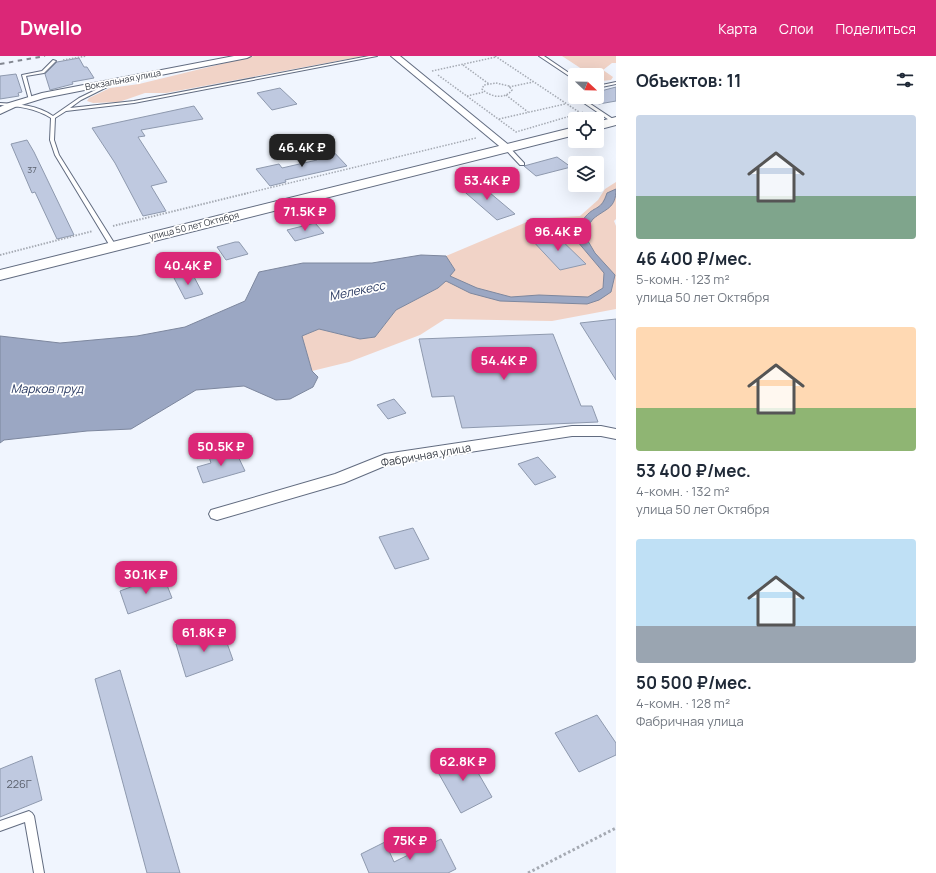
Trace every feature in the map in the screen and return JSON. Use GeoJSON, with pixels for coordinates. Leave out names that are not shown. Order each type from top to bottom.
{"type":"FeatureCollection","features":[{"type":"Feature","properties":{"kind":"main road"},"geometry":{"type":"LineString","coordinates":[[604,124],[615,121]]}},
{"type":"Feature","properties":{"kind":"main road","name":"улица 50 лет Октября"},"geometry":{"type":"LineString","coordinates":[[0,275],[568,133]]}},
{"type":"Feature","properties":{"kind":"street","name":"Вокзальная улица"},"geometry":{"type":"LineString","coordinates":[[0,111],[30,99],[247,56]]}},
{"type":"Feature","properties":{"kind":"street"},"geometry":{"type":"LineString","coordinates":[[394,56],[507,148]]}},
{"type":"Feature","properties":{"kind":"street","name":"Фабричная улица"},"geometry":{"type":"LineString","coordinates":[[218,514],[339,480],[385,460],[572,431],[601,431],[616,434]]}},
{"type":"Feature","properties":{"kind":"lane"},"geometry":{"type":"LineString","coordinates":[[63,110],[134,102],[375,56]]}},
{"type":"Feature","properties":{"kind":"lane"},"geometry":{"type":"LineString","coordinates":[[541,56],[568,74]]}},
{"type":"Feature","properties":{"kind":"lane"},"geometry":{"type":"LineString","coordinates":[[30,99],[24,75],[44,72],[54,62]]}},
{"type":"Feature","properties":{"kind":"lane"},"geometry":{"type":"LineString","coordinates":[[113,246],[57,155],[52,140],[53,118],[80,99],[114,82]]}},
{"type":"Feature","properties":{"kind":"lane"},"geometry":{"type":"LineString","coordinates":[[604,86],[616,83]]}},
{"type":"Feature","properties":{"kind":"lane"},"geometry":{"type":"LineString","coordinates":[[0,104],[33,107],[44,111],[53,118]]}},
{"type":"Feature","properties":{"kind":"lane"},"geometry":{"type":"LineString","coordinates":[[588,104],[615,121]]}},
{"type":"Feature","properties":{"kind":"lane"},"geometry":{"type":"LineString","coordinates":[[507,148],[522,164]]}},
{"type":"Feature","properties":{"kind":"lane"},"geometry":{"type":"LineString","coordinates":[[0,826],[29,816],[39,873]]}},
{"type":"Feature","properties":{"kind":"path"},"geometry":{"type":"LineString","coordinates":[[54,62],[86,56]]}},
{"type":"Feature","properties":{"kind":"path"},"geometry":{"type":"LineString","coordinates":[[432,71],[496,56],[579,112],[598,111]]}},
{"type":"Feature","properties":{"kind":"path"},"geometry":{"type":"LineString","coordinates":[[462,64],[489,84]]}},
{"type":"Feature","properties":{"kind":"path"},"geometry":{"type":"LineString","coordinates":[[427,67],[516,132],[568,115]]}},
{"type":"Feature","properties":{"kind":"path"},"geometry":{"type":"LineString","coordinates":[[484,92],[482,87],[489,84],[501,84],[509,87],[534,82]]}},
{"type":"Feature","properties":{"kind":"path"},"geometry":{"type":"LineString","coordinates":[[467,96],[484,92],[496,96],[506,95],[512,90],[509,87]]}},
{"type":"Feature","properties":{"kind":"path"},"geometry":{"type":"LineString","coordinates":[[506,95],[528,112]]}},
{"type":"Feature","properties":{"kind":"path"},"geometry":{"type":"LineString","coordinates":[[499,119],[566,104]]}},
{"type":"Feature","properties":{"kind":"path"},"geometry":{"type":"LineString","coordinates":[[0,254],[476,138]]}},
{"type":"Feature","properties":{"kind":"path"},"geometry":{"type":"LineString","coordinates":[[528,873],[616,828]]}},
{"type":"Feature","properties":{"kind":"shaded area"},"geometry":{"type":"Polygon","coordinates":[[[254,56],[364,56],[166,93],[145,93],[119,102],[93,103],[87,101],[89,98],[110,88],[139,84],[254,56]]]}},
{"type":"Feature","properties":{"kind":"shaded area"},"geometry":{"type":"Polygon","coordinates":[[[562,56],[616,56],[616,63],[612,63],[604,69],[604,68],[580,68],[562,56]]]}},
{"type":"Feature","properties":{"kind":"shaded area"},"geometry":{"type":"Polygon","coordinates":[[[604,71],[613,77],[611,80],[604,81],[604,71]]]}},
{"type":"Feature","properties":{"kind":"shaded area"},"geometry":{"type":"Polygon","coordinates":[[[616,182],[616,219],[614,221],[616,226],[616,309],[552,321],[445,319],[420,335],[349,362],[312,371],[302,336],[319,329],[360,339],[375,337],[396,310],[438,288],[455,270],[446,256],[534,219],[580,216],[598,200],[605,189],[616,182]]]}},
{"type":"Feature","properties":{"kind":"water","name":"Марков пруд"},"geometry":{"type":"Polygon","coordinates":[[[616,189],[614,201],[609,207],[593,219],[585,236],[595,253],[615,275],[611,292],[599,300],[587,304],[500,301],[470,293],[446,281],[438,288],[396,310],[375,337],[360,339],[319,329],[302,336],[312,371],[318,377],[313,387],[290,399],[276,400],[244,386],[196,390],[131,429],[87,431],[4,440],[0,443],[0,336],[60,343],[137,336],[185,327],[245,301],[259,272],[303,263],[372,263],[421,255],[446,256],[455,270],[450,276],[477,288],[511,297],[539,295],[588,297],[603,288],[604,273],[577,241],[579,231],[582,221],[586,216],[603,203],[607,193],[616,189]]]}},
{"type":"Feature","properties":{"kind":"building"},"geometry":{"type":"Polygon","coordinates":[[[79,58],[84,67],[87,67],[94,78],[72,82],[73,84],[50,90],[45,74],[57,62],[79,58]]]}},
{"type":"Feature","properties":{"kind":"building"},"geometry":{"type":"Polygon","coordinates":[[[16,74],[22,92],[18,93],[19,96],[0,99],[0,76],[16,74]]]}},
{"type":"Feature","properties":{"kind":"building"},"geometry":{"type":"Polygon","coordinates":[[[616,87],[616,101],[604,103],[604,90],[616,87]]]}},
{"type":"Feature","properties":{"kind":"building"},"geometry":{"type":"Polygon","coordinates":[[[280,88],[297,104],[272,110],[257,93],[280,88]]]}},
{"type":"Feature","properties":{"kind":"building"},"geometry":{"type":"Polygon","coordinates":[[[194,106],[203,119],[141,130],[145,136],[138,137],[167,182],[151,186],[166,211],[143,216],[115,163],[92,128],[194,106]]]}},
{"type":"Feature","properties":{"kind":"building"},"geometry":{"type":"Polygon","coordinates":[[[27,140],[74,235],[57,239],[35,192],[32,193],[11,144],[27,140]]]}},
{"type":"Feature","properties":{"kind":"building"},"geometry":{"type":"Polygon","coordinates":[[[330,148],[347,166],[285,180],[286,182],[270,186],[256,169],[279,164],[282,168],[317,160],[311,152],[330,148]]]}},
{"type":"Feature","properties":{"kind":"building"},"geometry":{"type":"Polygon","coordinates":[[[557,157],[568,165],[568,168],[536,176],[524,166],[557,157]]]}},
{"type":"Feature","properties":{"kind":"building"},"geometry":{"type":"Polygon","coordinates":[[[477,182],[515,214],[497,220],[459,187],[477,182]]]}},
{"type":"Feature","properties":{"kind":"building"},"geometry":{"type":"Polygon","coordinates":[[[315,223],[324,233],[295,241],[287,230],[315,223]]]}},
{"type":"Feature","properties":{"kind":"building"},"geometry":{"type":"Polygon","coordinates":[[[554,233],[586,264],[560,270],[530,238],[554,233]]]}},
{"type":"Feature","properties":{"kind":"building"},"geometry":{"type":"Polygon","coordinates":[[[239,242],[248,254],[226,260],[217,247],[239,242]]]}},
{"type":"Feature","properties":{"kind":"building"},"geometry":{"type":"Polygon","coordinates":[[[192,273],[203,294],[185,299],[174,278],[192,273]]]}},
{"type":"Feature","properties":{"kind":"building"},"geometry":{"type":"Polygon","coordinates":[[[616,319],[616,380],[580,323],[616,319]]]}},
{"type":"Feature","properties":{"kind":"building"},"geometry":{"type":"Polygon","coordinates":[[[553,334],[581,406],[592,406],[598,422],[462,428],[454,396],[432,397],[419,339],[553,334]]]}},
{"type":"Feature","properties":{"kind":"building"},"geometry":{"type":"Polygon","coordinates":[[[394,399],[406,413],[388,419],[377,405],[394,399]]]}},
{"type":"Feature","properties":{"kind":"building"},"geometry":{"type":"Polygon","coordinates":[[[235,450],[245,471],[203,483],[197,467],[211,463],[209,457],[235,450]]]}},
{"type":"Feature","properties":{"kind":"building"},"geometry":{"type":"Polygon","coordinates":[[[538,457],[556,477],[535,485],[518,464],[538,457]]]}},
{"type":"Feature","properties":{"kind":"building"},"geometry":{"type":"Polygon","coordinates":[[[413,528],[429,559],[395,569],[379,537],[413,528]]]}},
{"type":"Feature","properties":{"kind":"building"},"geometry":{"type":"Polygon","coordinates":[[[163,575],[172,598],[128,614],[120,591],[163,575]]]}},
{"type":"Feature","properties":{"kind":"building"},"geometry":{"type":"Polygon","coordinates":[[[222,629],[233,660],[186,677],[176,644],[222,629]]]}},
{"type":"Feature","properties":{"kind":"building"},"geometry":{"type":"Polygon","coordinates":[[[120,670],[180,873],[147,873],[95,679],[120,670]]]}},
{"type":"Feature","properties":{"kind":"building"},"geometry":{"type":"Polygon","coordinates":[[[597,715],[616,743],[616,755],[579,772],[555,733],[597,715]]]}},
{"type":"Feature","properties":{"kind":"building"},"geometry":{"type":"Polygon","coordinates":[[[466,752],[492,797],[461,813],[435,767],[466,752]]]}},
{"type":"Feature","properties":{"kind":"building"},"geometry":{"type":"Polygon","coordinates":[[[32,756],[42,800],[0,817],[0,769],[32,756]]]}},
{"type":"Feature","properties":{"kind":"building"},"geometry":{"type":"Polygon","coordinates":[[[441,839],[456,869],[448,873],[369,873],[361,854],[385,842],[394,862],[441,839]]]}},
{"type":"Feature","properties":{"kind":"railway"},"geometry":{"type":"LineString","coordinates":[[0,64],[45,56]]}},
{"type":"Feature","properties":{"kind":"water label","name":"Мелекесс"},"geometry":{"type":"Point","coordinates":[357,291]}}]}
